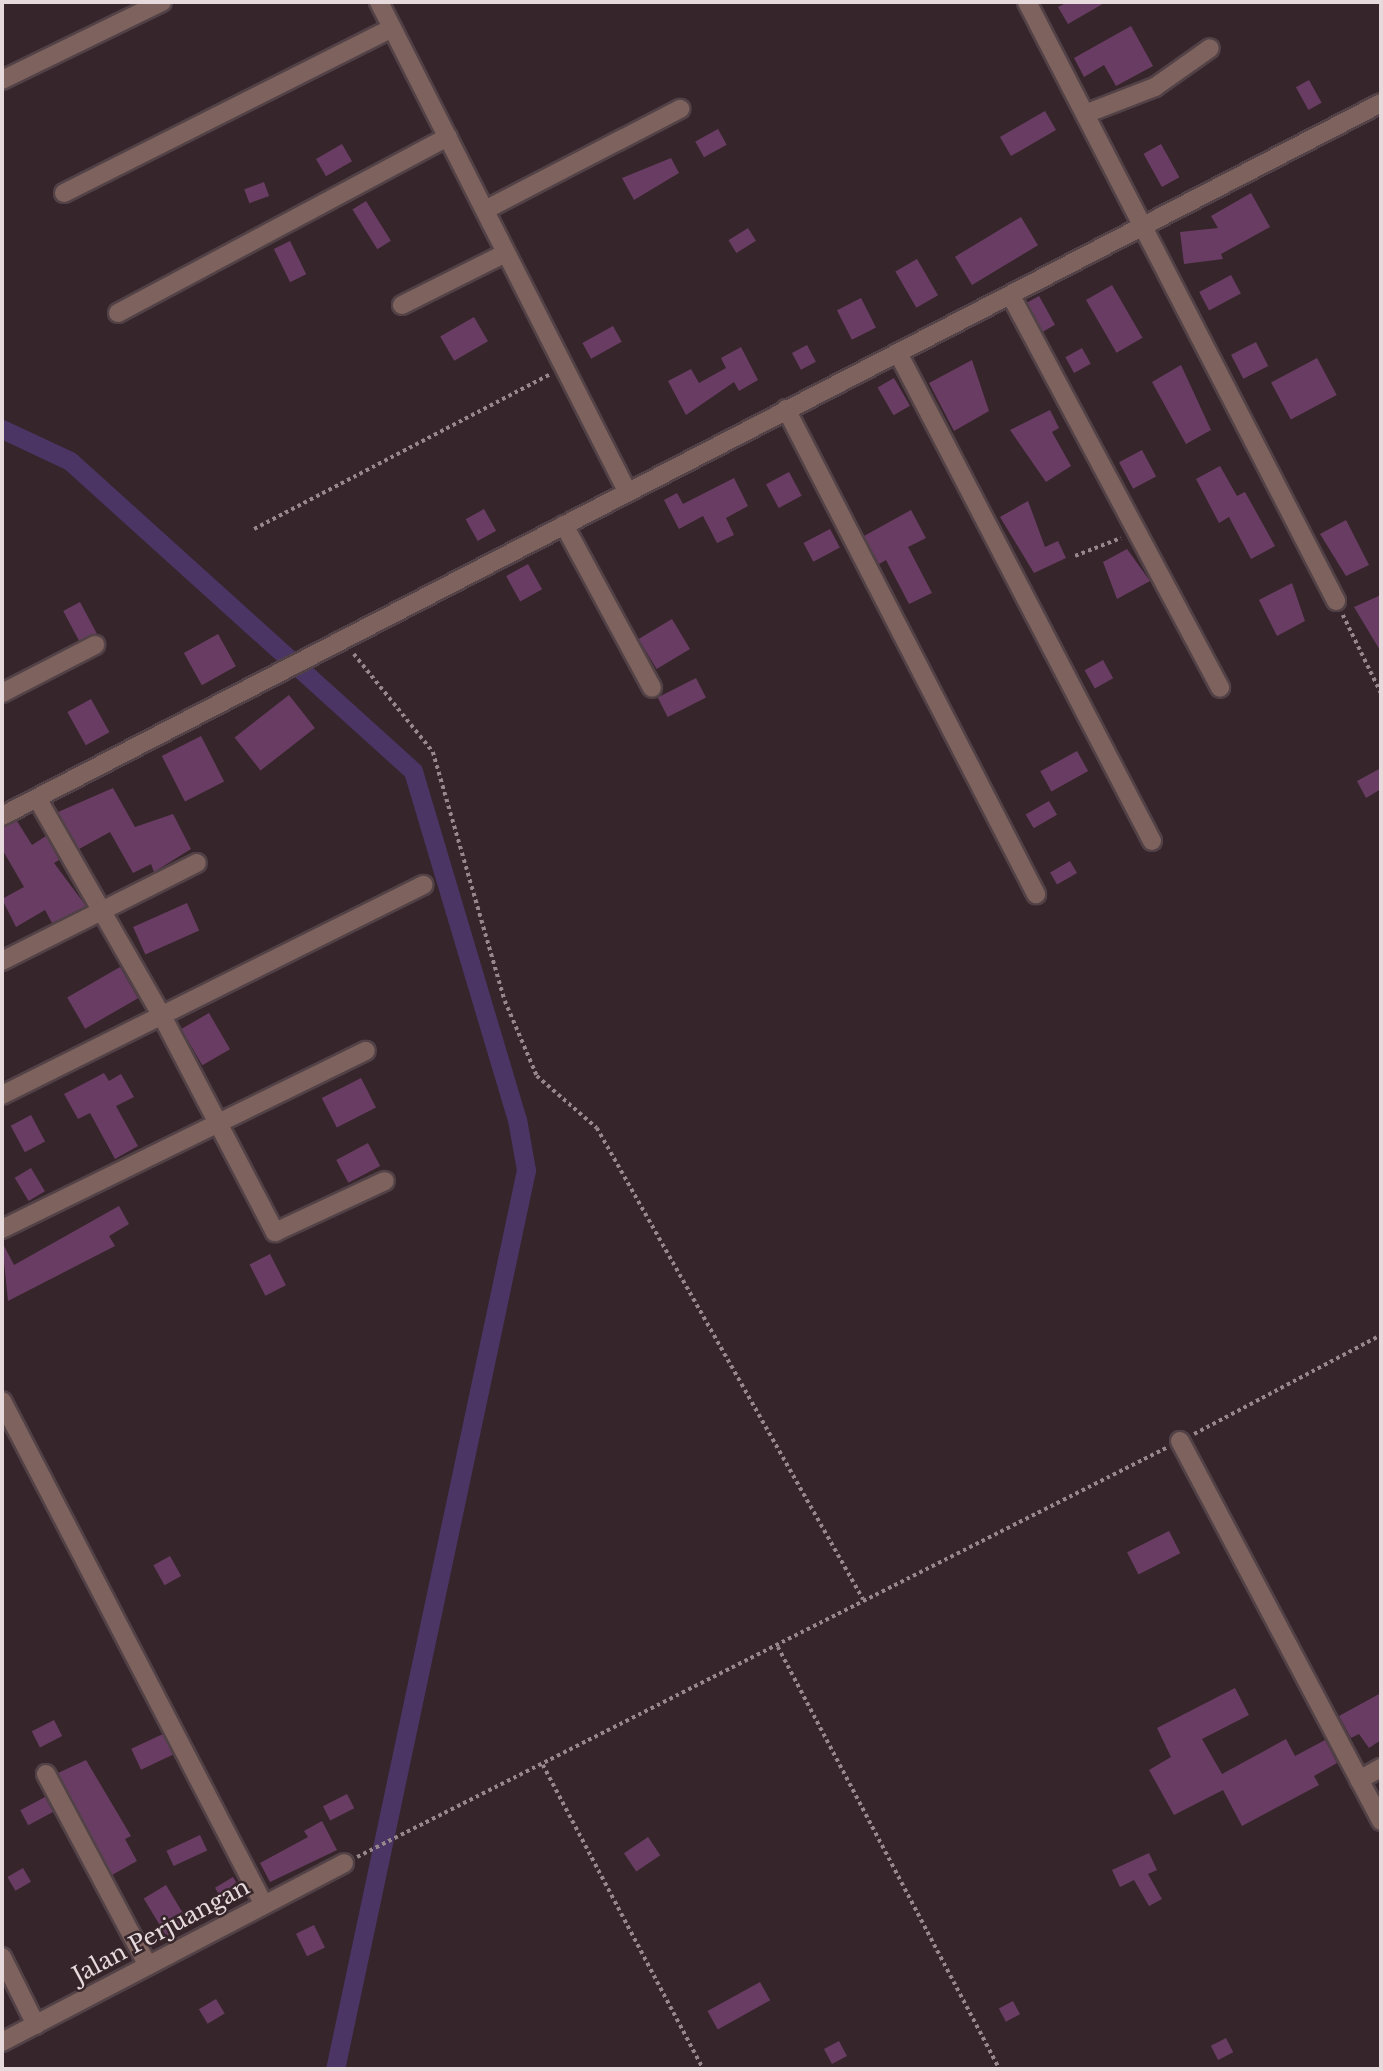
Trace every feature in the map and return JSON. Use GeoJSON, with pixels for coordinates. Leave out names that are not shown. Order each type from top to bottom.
{"type":"FeatureCollection","features":[{"type":"Feature","properties":{"kind":"street"},"geometry":{"type":"LineString","coordinates":[[2,80],[162,2]]}},
{"type":"Feature","properties":{"kind":"street"},"geometry":{"type":"LineString","coordinates":[[379,2],[627,491]]}},
{"type":"Feature","properties":{"kind":"street"},"geometry":{"type":"LineString","coordinates":[[1027,2],[1336,601]]}},
{"type":"Feature","properties":{"kind":"street"},"geometry":{"type":"LineString","coordinates":[[64,192],[392,28]]}},
{"type":"Feature","properties":{"kind":"street"},"geometry":{"type":"LineString","coordinates":[[1085,114],[1155,87],[1210,48]]}},
{"type":"Feature","properties":{"kind":"street"},"geometry":{"type":"LineString","coordinates":[[2,816],[1381,103]]}},
{"type":"Feature","properties":{"kind":"street"},"geometry":{"type":"LineString","coordinates":[[485,210],[680,109]]}},
{"type":"Feature","properties":{"kind":"street"},"geometry":{"type":"LineString","coordinates":[[118,313],[448,137]]}},
{"type":"Feature","properties":{"kind":"street"},"geometry":{"type":"LineString","coordinates":[[402,305],[506,253]]}},
{"type":"Feature","properties":{"kind":"street"},"geometry":{"type":"LineString","coordinates":[[1011,296],[1220,688]]}},
{"type":"Feature","properties":{"kind":"street"},"geometry":{"type":"LineString","coordinates":[[898,353],[1152,841]]}},
{"type":"Feature","properties":{"kind":"street"},"geometry":{"type":"LineString","coordinates":[[786,409],[1036,894]]}},
{"type":"Feature","properties":{"kind":"street"},"geometry":{"type":"LineString","coordinates":[[564,525],[652,688]]}},
{"type":"Feature","properties":{"kind":"street"},"geometry":{"type":"LineString","coordinates":[[2,693],[95,645]]}},
{"type":"Feature","properties":{"kind":"street"},"geometry":{"type":"LineString","coordinates":[[37,798],[103,909],[278,1234],[386,1181]]}},
{"type":"Feature","properties":{"kind":"street"},"geometry":{"type":"LineString","coordinates":[[2,961],[197,863]]}},
{"type":"Feature","properties":{"kind":"street"},"geometry":{"type":"LineString","coordinates":[[2,1096],[424,885]]}},
{"type":"Feature","properties":{"kind":"street"},"geometry":{"type":"LineString","coordinates":[[2,1229],[366,1051]]}},
{"type":"Feature","properties":{"kind":"street"},"geometry":{"type":"LineString","coordinates":[[2,1401],[263,1903]]}},
{"type":"Feature","properties":{"kind":"street"},"geometry":{"type":"LineString","coordinates":[[1181,1441],[1381,1821]]}},
{"type":"Feature","properties":{"kind":"street"},"geometry":{"type":"LineString","coordinates":[[1359,1780],[1381,1768]]}},
{"type":"Feature","properties":{"kind":"street"},"geometry":{"type":"LineString","coordinates":[[46,1774],[148,1966]]}},
{"type":"Feature","properties":{"kind":"street","name":"Jalan Perjuangan"},"geometry":{"type":"LineString","coordinates":[[2,2042],[263,1903],[344,1863]]}},
{"type":"Feature","properties":{"kind":"street"},"geometry":{"type":"LineString","coordinates":[[2,1957],[36,2025]]}},
{"type":"Feature","properties":{"kind":"path"},"geometry":{"type":"LineString","coordinates":[[254,529],[564,367]]}},
{"type":"Feature","properties":{"kind":"path"},"geometry":{"type":"LineString","coordinates":[[1075,556],[1136,532]]}},
{"type":"Feature","properties":{"kind":"path"},"geometry":{"type":"LineString","coordinates":[[1336,601],[1381,693]]}},
{"type":"Feature","properties":{"kind":"path"},"geometry":{"type":"LineString","coordinates":[[343,639],[433,752],[505,1001],[537,1076],[597,1128],[863,1599]]}},
{"type":"Feature","properties":{"kind":"path"},"geometry":{"type":"LineString","coordinates":[[344,1863],[778,1647],[863,1599],[1181,1441],[1381,1335]]}},
{"type":"Feature","properties":{"kind":"path"},"geometry":{"type":"LineString","coordinates":[[778,1647],[1000,2069]]}},
{"type":"Feature","properties":{"kind":"path"},"geometry":{"type":"LineString","coordinates":[[543,1765],[703,2069]]}},
{"type":"Feature","properties":{"kind":"building"},"geometry":{"type":"Polygon","coordinates":[[[1068,2],[1106,2],[1068,24],[1058,7],[1068,2]]]}},
{"type":"Feature","properties":{"kind":"building"},"geometry":{"type":"Polygon","coordinates":[[[1131,26],[1153,66],[1116,86],[1104,65],[1084,77],[1074,58],[1131,26]]]}},
{"type":"Feature","properties":{"kind":"building"},"geometry":{"type":"Polygon","coordinates":[[[1309,80],[1322,103],[1308,110],[1296,87],[1309,80]]]}},
{"type":"Feature","properties":{"kind":"building"},"geometry":{"type":"Polygon","coordinates":[[[1045,111],[1056,130],[1011,156],[1000,137],[1045,111]]]}},
{"type":"Feature","properties":{"kind":"building"},"geometry":{"type":"Polygon","coordinates":[[[718,129],[727,145],[704,157],[695,142],[718,129]]]}},
{"type":"Feature","properties":{"kind":"building"},"geometry":{"type":"Polygon","coordinates":[[[342,144],[352,161],[326,176],[316,159],[342,144]]]}},
{"type":"Feature","properties":{"kind":"building"},"geometry":{"type":"Polygon","coordinates":[[[1161,144],[1179,177],[1162,187],[1144,154],[1161,144]]]}},
{"type":"Feature","properties":{"kind":"building"},"geometry":{"type":"Polygon","coordinates":[[[671,158],[679,173],[634,200],[622,178],[671,158]]]}},
{"type":"Feature","properties":{"kind":"building"},"geometry":{"type":"Polygon","coordinates":[[[264,182],[269,196],[249,203],[244,189],[264,182]]]}},
{"type":"Feature","properties":{"kind":"building"},"geometry":{"type":"Polygon","coordinates":[[[1251,193],[1270,227],[1221,254],[1223,259],[1184,264],[1180,232],[1218,228],[1211,216],[1251,193]]]}},
{"type":"Feature","properties":{"kind":"building"},"geometry":{"type":"Polygon","coordinates":[[[366,201],[391,241],[377,249],[352,209],[366,201]]]}},
{"type":"Feature","properties":{"kind":"building"},"geometry":{"type":"Polygon","coordinates":[[[1021,217],[1038,245],[972,285],[955,257],[1021,217]]]}},
{"type":"Feature","properties":{"kind":"building"},"geometry":{"type":"Polygon","coordinates":[[[748,228],[756,241],[736,253],[728,240],[748,228]]]}},
{"type":"Feature","properties":{"kind":"building"},"geometry":{"type":"Polygon","coordinates":[[[290,241],[306,274],[290,282],[274,249],[290,241]]]}},
{"type":"Feature","properties":{"kind":"building"},"geometry":{"type":"Polygon","coordinates":[[[917,259],[938,295],[916,308],[895,272],[917,259]]]}},
{"type":"Feature","properties":{"kind":"building"},"geometry":{"type":"Polygon","coordinates":[[[1231,275],[1241,294],[1209,310],[1199,292],[1231,275]]]}},
{"type":"Feature","properties":{"kind":"building"},"geometry":{"type":"Polygon","coordinates":[[[1112,285],[1142,338],[1117,353],[1086,300],[1112,285]]]}},
{"type":"Feature","properties":{"kind":"building"},"geometry":{"type":"Polygon","coordinates":[[[1039,296],[1055,325],[1043,332],[1027,303],[1039,296]]]}},
{"type":"Feature","properties":{"kind":"building"},"geometry":{"type":"Polygon","coordinates":[[[861,298],[876,327],[852,340],[837,310],[861,298]]]}},
{"type":"Feature","properties":{"kind":"building"},"geometry":{"type":"Polygon","coordinates":[[[474,317],[488,341],[454,361],[440,336],[474,317]]]}},
{"type":"Feature","properties":{"kind":"building"},"geometry":{"type":"Polygon","coordinates":[[[613,326],[622,342],[591,359],[582,343],[613,326]]]}},
{"type":"Feature","properties":{"kind":"building"},"geometry":{"type":"Polygon","coordinates":[[[1256,342],[1268,366],[1243,379],[1231,355],[1256,342]]]}},
{"type":"Feature","properties":{"kind":"building"},"geometry":{"type":"Polygon","coordinates":[[[807,345],[816,362],[801,370],[792,353],[807,345]]]}},
{"type":"Feature","properties":{"kind":"building"},"geometry":{"type":"Polygon","coordinates":[[[741,347],[758,380],[739,391],[734,382],[686,415],[668,381],[691,369],[699,383],[726,368],[721,358],[741,347]]]}},
{"type":"Feature","properties":{"kind":"building"},"geometry":{"type":"Polygon","coordinates":[[[1082,348],[1091,364],[1074,373],[1065,357],[1082,348]]]}},
{"type":"Feature","properties":{"kind":"building"},"geometry":{"type":"Polygon","coordinates":[[[1317,358],[1337,395],[1291,419],[1271,382],[1317,358]]]}},
{"type":"Feature","properties":{"kind":"building"},"geometry":{"type":"Polygon","coordinates":[[[972,360],[989,411],[954,431],[929,383],[972,360]]]}},
{"type":"Feature","properties":{"kind":"building"},"geometry":{"type":"Polygon","coordinates":[[[1181,365],[1211,430],[1186,444],[1152,382],[1181,365]]]}},
{"type":"Feature","properties":{"kind":"building"},"geometry":{"type":"Polygon","coordinates":[[[894,378],[910,406],[894,415],[878,388],[894,378]]]}},
{"type":"Feature","properties":{"kind":"building"},"geometry":{"type":"Polygon","coordinates":[[[1050,410],[1059,428],[1052,432],[1071,466],[1046,482],[1010,430],[1050,410]]]}},
{"type":"Feature","properties":{"kind":"building"},"geometry":{"type":"Polygon","coordinates":[[[1142,450],[1156,476],[1133,489],[1119,462],[1142,450]]]}},
{"type":"Feature","properties":{"kind":"building"},"geometry":{"type":"Polygon","coordinates":[[[1220,466],[1237,496],[1245,492],[1275,546],[1251,559],[1229,517],[1219,523],[1196,479],[1220,466]]]}},
{"type":"Feature","properties":{"kind":"building"},"geometry":{"type":"Polygon","coordinates":[[[789,472],[802,496],[779,508],[766,484],[789,472]]]}},
{"type":"Feature","properties":{"kind":"building"},"geometry":{"type":"Polygon","coordinates":[[[734,478],[748,506],[726,518],[734,535],[717,543],[703,516],[679,529],[664,500],[677,493],[683,504],[734,478]]]}},
{"type":"Feature","properties":{"kind":"building"},"geometry":{"type":"Polygon","coordinates":[[[1028,501],[1045,547],[1058,541],[1066,558],[1034,573],[1000,517],[1028,501]]]}},
{"type":"Feature","properties":{"kind":"building"},"geometry":{"type":"Polygon","coordinates":[[[484,509],[496,531],[478,541],[466,519],[484,509]]]}},
{"type":"Feature","properties":{"kind":"building"},"geometry":{"type":"Polygon","coordinates":[[[911,510],[926,538],[908,547],[932,593],[909,604],[886,560],[879,564],[864,536],[911,510]]]}},
{"type":"Feature","properties":{"kind":"building"},"geometry":{"type":"Polygon","coordinates":[[[1346,520],[1369,565],[1346,576],[1320,534],[1346,520]]]}},
{"type":"Feature","properties":{"kind":"building"},"geometry":{"type":"Polygon","coordinates":[[[830,529],[840,548],[813,562],[804,543],[830,529]]]}},
{"type":"Feature","properties":{"kind":"building"},"geometry":{"type":"Polygon","coordinates":[[[1127,549],[1150,581],[1117,599],[1103,562],[1127,549]]]}},
{"type":"Feature","properties":{"kind":"building"},"geometry":{"type":"Polygon","coordinates":[[[528,564],[542,589],[520,601],[506,576],[528,564]]]}},
{"type":"Feature","properties":{"kind":"building"},"geometry":{"type":"Polygon","coordinates":[[[1292,583],[1305,621],[1277,636],[1259,600],[1292,583]]]}},
{"type":"Feature","properties":{"kind":"building"},"geometry":{"type":"Polygon","coordinates":[[[1381,595],[1381,652],[1354,607],[1381,595]]]}},
{"type":"Feature","properties":{"kind":"building"},"geometry":{"type":"Polygon","coordinates":[[[80,602],[97,634],[80,643],[63,611],[80,602]]]}},
{"type":"Feature","properties":{"kind":"building"},"geometry":{"type":"Polygon","coordinates":[[[672,619],[690,649],[657,669],[639,639],[672,619]]]}},
{"type":"Feature","properties":{"kind":"building"},"geometry":{"type":"Polygon","coordinates":[[[218,634],[236,666],[202,685],[184,653],[218,634]]]}},
{"type":"Feature","properties":{"kind":"building"},"geometry":{"type":"Polygon","coordinates":[[[1103,660],[1113,678],[1095,689],[1085,670],[1103,660]]]}},
{"type":"Feature","properties":{"kind":"building"},"geometry":{"type":"Polygon","coordinates":[[[696,678],[706,698],[668,717],[658,698],[696,678]]]}},
{"type":"Feature","properties":{"kind":"building"},"geometry":{"type":"Polygon","coordinates":[[[289,695],[315,728],[260,771],[235,737],[289,695]]]}},
{"type":"Feature","properties":{"kind":"building"},"geometry":{"type":"Polygon","coordinates":[[[91,699],[109,732],[86,745],[67,712],[91,699]]]}},
{"type":"Feature","properties":{"kind":"building"},"geometry":{"type":"Polygon","coordinates":[[[201,736],[224,781],[185,801],[162,756],[201,736]]]}},
{"type":"Feature","properties":{"kind":"building"},"geometry":{"type":"Polygon","coordinates":[[[1077,751],[1088,771],[1051,791],[1040,771],[1077,751]]]}},
{"type":"Feature","properties":{"kind":"building"},"geometry":{"type":"Polygon","coordinates":[[[1381,768],[1381,789],[1366,798],[1357,781],[1381,768]]]}},
{"type":"Feature","properties":{"kind":"building"},"geometry":{"type":"Polygon","coordinates":[[[113,788],[135,827],[173,814],[191,849],[154,872],[151,864],[133,873],[110,832],[79,849],[58,812],[113,788]]]}},
{"type":"Feature","properties":{"kind":"building"},"geometry":{"type":"Polygon","coordinates":[[[1049,801],[1057,815],[1034,828],[1026,814],[1049,801]]]}},
{"type":"Feature","properties":{"kind":"building"},"geometry":{"type":"Polygon","coordinates":[[[17,821],[32,845],[46,836],[59,860],[54,863],[86,906],[52,923],[45,910],[16,927],[2,899],[24,887],[2,849],[2,828],[17,821]]]}},
{"type":"Feature","properties":{"kind":"building"},"geometry":{"type":"Polygon","coordinates":[[[1070,861],[1077,873],[1057,885],[1050,872],[1070,861]]]}},
{"type":"Feature","properties":{"kind":"building"},"geometry":{"type":"Polygon","coordinates":[[[187,903],[199,930],[145,954],[133,927],[187,903]]]}},
{"type":"Feature","properties":{"kind":"building"},"geometry":{"type":"Polygon","coordinates":[[[120,967],[138,998],[85,1029],[67,998],[120,967]]]}},
{"type":"Feature","properties":{"kind":"building"},"geometry":{"type":"Polygon","coordinates":[[[209,1013],[230,1049],[202,1065],[181,1029],[209,1013]]]}},
{"type":"Feature","properties":{"kind":"building"},"geometry":{"type":"Polygon","coordinates":[[[104,1073],[109,1081],[121,1074],[134,1097],[116,1106],[138,1146],[115,1159],[90,1113],[78,1119],[64,1094],[104,1073]]]}},
{"type":"Feature","properties":{"kind":"building"},"geometry":{"type":"Polygon","coordinates":[[[361,1078],[376,1107],[337,1127],[322,1098],[361,1078]]]}},
{"type":"Feature","properties":{"kind":"building"},"geometry":{"type":"Polygon","coordinates":[[[31,1115],[45,1141],[25,1152],[11,1126],[31,1115]]]}},
{"type":"Feature","properties":{"kind":"building"},"geometry":{"type":"Polygon","coordinates":[[[368,1143],[380,1166],[348,1183],[336,1160],[368,1143]]]}},
{"type":"Feature","properties":{"kind":"building"},"geometry":{"type":"Polygon","coordinates":[[[31,1168],[45,1191],[29,1201],[15,1178],[31,1168]]]}},
{"type":"Feature","properties":{"kind":"building"},"geometry":{"type":"Polygon","coordinates":[[[119,1206],[129,1224],[109,1236],[115,1246],[8,1301],[2,1242],[14,1265],[119,1206]]]}},
{"type":"Feature","properties":{"kind":"building"},"geometry":{"type":"Polygon","coordinates":[[[270,1254],[286,1285],[265,1296],[250,1264],[270,1254]]]}},
{"type":"Feature","properties":{"kind":"building"},"geometry":{"type":"Polygon","coordinates":[[[1169,1531],[1180,1553],[1138,1575],[1127,1552],[1169,1531]]]}},
{"type":"Feature","properties":{"kind":"building"},"geometry":{"type":"Polygon","coordinates":[[[170,1556],[181,1576],[165,1585],[153,1565],[170,1556]]]}},
{"type":"Feature","properties":{"kind":"building"},"geometry":{"type":"Polygon","coordinates":[[[1235,1688],[1249,1715],[1202,1739],[1222,1774],[1286,1739],[1295,1756],[1325,1740],[1337,1763],[1314,1776],[1319,1785],[1242,1826],[1223,1790],[1174,1815],[1149,1770],[1171,1757],[1157,1728],[1235,1688]]]}},
{"type":"Feature","properties":{"kind":"building"},"geometry":{"type":"Polygon","coordinates":[[[1381,1693],[1381,1740],[1369,1748],[1359,1734],[1351,1738],[1339,1716],[1381,1693]]]}},
{"type":"Feature","properties":{"kind":"building"},"geometry":{"type":"Polygon","coordinates":[[[54,1720],[62,1736],[40,1747],[32,1731],[54,1720]]]}},
{"type":"Feature","properties":{"kind":"building"},"geometry":{"type":"Polygon","coordinates":[[[163,1734],[173,1755],[141,1770],[131,1749],[163,1734]]]}},
{"type":"Feature","properties":{"kind":"building"},"geometry":{"type":"Polygon","coordinates":[[[86,1760],[131,1836],[125,1839],[137,1861],[112,1875],[58,1773],[86,1760]]]}},
{"type":"Feature","properties":{"kind":"building"},"geometry":{"type":"Polygon","coordinates":[[[347,1794],[354,1808],[330,1821],[323,1806],[347,1794]]]}},
{"type":"Feature","properties":{"kind":"building"},"geometry":{"type":"Polygon","coordinates":[[[45,1797],[53,1812],[28,1825],[20,1810],[45,1797]]]}},
{"type":"Feature","properties":{"kind":"building"},"geometry":{"type":"Polygon","coordinates":[[[322,1821],[337,1850],[270,1882],[260,1863],[308,1837],[304,1831],[322,1821]]]}},
{"type":"Feature","properties":{"kind":"building"},"geometry":{"type":"Polygon","coordinates":[[[200,1835],[207,1850],[174,1866],[166,1851],[200,1835]]]}},
{"type":"Feature","properties":{"kind":"building"},"geometry":{"type":"Polygon","coordinates":[[[648,1837],[660,1855],[636,1871],[624,1853],[648,1837]]]}},
{"type":"Feature","properties":{"kind":"building"},"geometry":{"type":"Polygon","coordinates":[[[1149,1853],[1157,1870],[1148,1874],[1162,1899],[1149,1906],[1134,1880],[1120,1887],[1112,1870],[1149,1853]]]}},
{"type":"Feature","properties":{"kind":"building"},"geometry":{"type":"Polygon","coordinates":[[[23,1868],[31,1882],[15,1891],[7,1877],[23,1868]]]}},
{"type":"Feature","properties":{"kind":"building"},"geometry":{"type":"Polygon","coordinates":[[[233,1877],[242,1892],[224,1902],[215,1888],[233,1877]]]}},
{"type":"Feature","properties":{"kind":"building"},"geometry":{"type":"Polygon","coordinates":[[[166,1885],[189,1923],[166,1936],[144,1898],[166,1885]]]}},
{"type":"Feature","properties":{"kind":"building"},"geometry":{"type":"Polygon","coordinates":[[[314,1925],[325,1947],[307,1956],[296,1934],[314,1925]]]}},
{"type":"Feature","properties":{"kind":"building"},"geometry":{"type":"Polygon","coordinates":[[[760,1982],[770,2000],[718,2029],[708,2011],[760,1982]]]}},
{"type":"Feature","properties":{"kind":"building"},"geometry":{"type":"Polygon","coordinates":[[[216,1999],[225,2014],[208,2024],[199,2009],[216,1999]]]}},
{"type":"Feature","properties":{"kind":"building"},"geometry":{"type":"Polygon","coordinates":[[[1013,2001],[1020,2014],[1006,2022],[999,2009],[1013,2001]]]}},
{"type":"Feature","properties":{"kind":"building"},"geometry":{"type":"Polygon","coordinates":[[[1226,2038],[1233,2052],[1218,2060],[1211,2046],[1226,2038]]]}},
{"type":"Feature","properties":{"kind":"building"},"geometry":{"type":"Polygon","coordinates":[[[839,2041],[847,2056],[832,2064],[824,2049],[839,2041]]]}},
{"type":"Feature","properties":{"kind":"waterway"},"geometry":{"type":"LineString","coordinates":[[2,429],[70,461],[413,771],[517,1119],[526,1170],[335,2069]]}}]}
